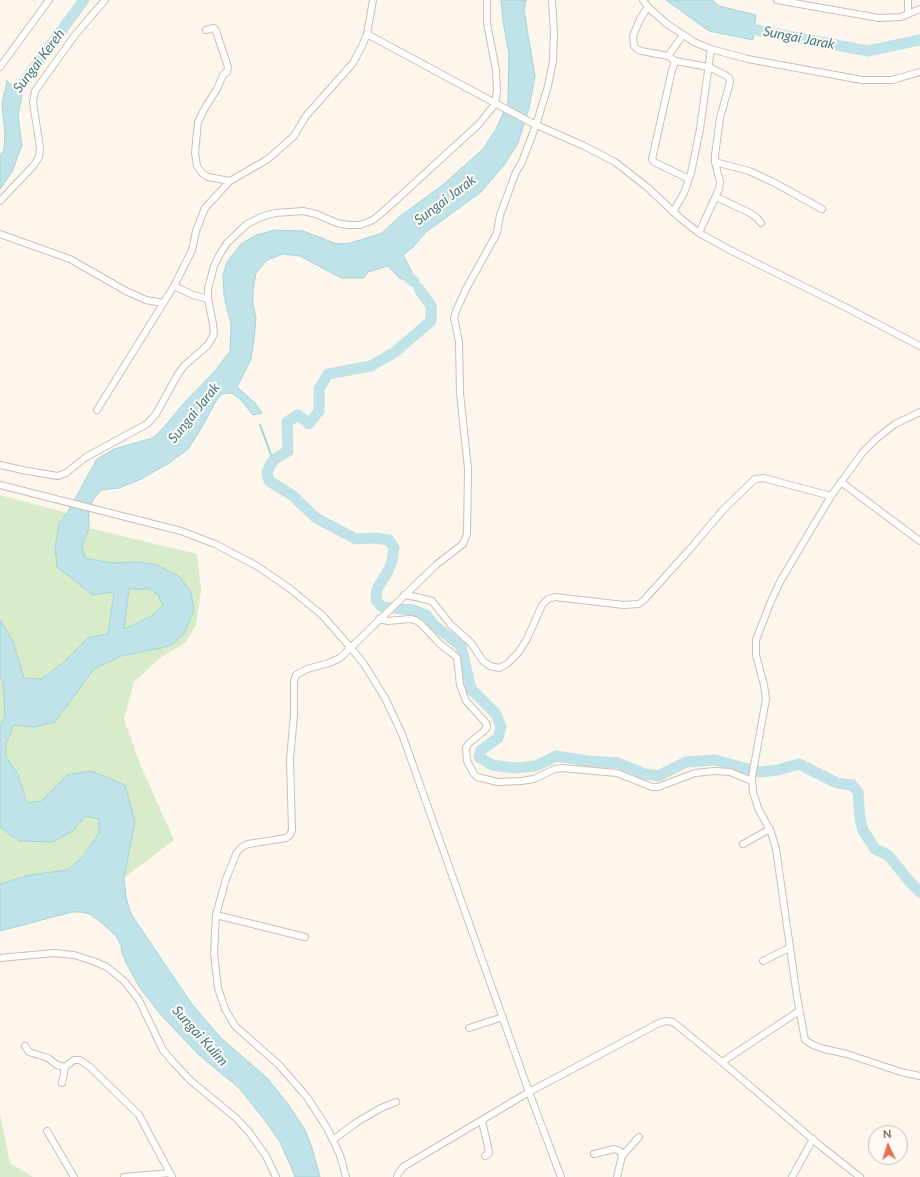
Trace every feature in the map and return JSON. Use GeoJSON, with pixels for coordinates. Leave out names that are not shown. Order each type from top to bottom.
{"type":"FeatureCollection","features":[{"type":"Feature","properties":{"kind":"street"},"geometry":{"type":"LineString","coordinates":[[0,67],[49,0]]}},
{"type":"Feature","properties":{"kind":"street"},"geometry":{"type":"LineString","coordinates":[[0,201],[39,158],[40,148],[33,102],[35,92],[75,35],[106,0]]}},
{"type":"Feature","properties":{"kind":"street"},"geometry":{"type":"LineString","coordinates":[[97,410],[174,286],[192,250],[196,231],[205,208],[230,181],[268,160],[294,136],[306,116],[353,63],[367,34],[373,0]]}},
{"type":"Feature","properties":{"kind":"street"},"geometry":{"type":"LineString","coordinates":[[0,465],[58,476],[66,473],[86,457],[147,424],[156,414],[178,374],[185,365],[208,345],[214,334],[208,299],[214,266],[220,254],[235,234],[247,224],[261,217],[288,211],[303,211],[348,226],[360,225],[373,220],[430,170],[479,124],[495,104],[497,91],[496,70],[487,23],[487,0]]}},
{"type":"Feature","properties":{"kind":"street"},"geometry":{"type":"LineString","coordinates":[[346,1177],[340,1155],[333,1140],[307,1097],[279,1065],[235,1026],[224,1009],[218,988],[214,952],[216,915],[226,879],[237,852],[248,844],[286,838],[290,835],[292,830],[290,759],[294,715],[294,681],[296,675],[307,669],[329,663],[340,658],[436,565],[463,544],[467,534],[468,469],[460,393],[459,342],[454,318],[456,310],[466,289],[497,233],[500,215],[516,172],[527,150],[534,124],[548,86],[553,61],[554,32],[552,0]]}},
{"type":"Feature","properties":{"kind":"street"},"geometry":{"type":"LineString","coordinates":[[642,0],[667,24],[683,35],[711,50],[748,59],[862,80],[892,80],[920,72]]}},
{"type":"Feature","properties":{"kind":"street"},"geometry":{"type":"LineString","coordinates":[[776,0],[873,18],[901,16],[920,8]]}},
{"type":"Feature","properties":{"kind":"street"},"geometry":{"type":"LineString","coordinates":[[908,0],[908,13]]}},
{"type":"Feature","properties":{"kind":"street"},"geometry":{"type":"LineString","coordinates":[[648,7],[636,27],[633,36],[634,46],[641,51],[668,56],[675,61],[709,67],[725,75],[729,78],[730,82],[720,118],[715,162],[720,182],[716,197],[699,232]]}},
{"type":"Feature","properties":{"kind":"street"},"geometry":{"type":"LineString","coordinates":[[206,30],[214,28],[216,30],[228,67],[227,72],[198,122],[195,153],[198,166],[202,173],[208,177],[230,181]]}},
{"type":"Feature","properties":{"kind":"street"},"geometry":{"type":"LineString","coordinates":[[367,34],[502,108],[615,162],[647,187],[680,218],[699,232],[730,250],[920,346]]}},
{"type":"Feature","properties":{"kind":"street"},"geometry":{"type":"LineString","coordinates":[[668,56],[683,35]]}},
{"type":"Feature","properties":{"kind":"street"},"geometry":{"type":"LineString","coordinates":[[673,212],[679,203],[689,180],[700,129],[711,50]]}},
{"type":"Feature","properties":{"kind":"street"},"geometry":{"type":"LineString","coordinates":[[675,61],[652,159],[654,162],[689,180]]}},
{"type":"Feature","properties":{"kind":"street"},"geometry":{"type":"LineString","coordinates":[[715,162],[749,171],[773,182],[822,209]]}},
{"type":"Feature","properties":{"kind":"street"},"geometry":{"type":"LineString","coordinates":[[716,197],[750,213],[761,223]]}},
{"type":"Feature","properties":{"kind":"street"},"geometry":{"type":"LineString","coordinates":[[0,234],[70,259],[126,291],[146,300],[163,303]]}},
{"type":"Feature","properties":{"kind":"street"},"geometry":{"type":"LineString","coordinates":[[174,286],[193,295],[208,299]]}},
{"type":"Feature","properties":{"kind":"street"},"geometry":{"type":"LineString","coordinates":[[920,412],[895,424],[876,439],[863,452],[831,496],[781,580],[771,601],[756,640],[756,655],[766,699],[752,779],[753,792],[758,808],[770,829],[776,849],[789,948],[805,1040],[813,1045],[847,1054],[901,1072],[920,1076]]}},
{"type":"Feature","properties":{"kind":"street"},"geometry":{"type":"LineString","coordinates":[[404,595],[432,601],[451,625],[471,643],[483,661],[490,666],[499,668],[507,664],[518,654],[542,605],[548,599],[555,597],[624,604],[639,604],[690,549],[722,510],[755,479],[764,478],[831,496]]}},
{"type":"Feature","properties":{"kind":"street"},"geometry":{"type":"LineString","coordinates":[[841,482],[920,541]]}},
{"type":"Feature","properties":{"kind":"street"},"geometry":{"type":"LineString","coordinates":[[0,485],[181,531],[215,544],[257,566],[289,588],[322,615],[364,664],[385,698],[402,734],[502,1017],[561,1177]]}},
{"type":"Feature","properties":{"kind":"street"},"geometry":{"type":"LineString","coordinates":[[381,617],[388,621],[415,620],[457,658],[460,685],[466,701],[486,723],[487,727],[468,744],[466,748],[467,761],[477,777],[498,782],[521,781],[534,779],[555,769],[562,768],[618,773],[652,787],[658,787],[695,774],[715,771],[730,772],[752,779]]}},
{"type":"Feature","properties":{"kind":"street"},"geometry":{"type":"LineString","coordinates":[[743,844],[770,829]]}},
{"type":"Feature","properties":{"kind":"street"},"geometry":{"type":"LineString","coordinates":[[216,915],[305,937]]}},
{"type":"Feature","properties":{"kind":"street"},"geometry":{"type":"LineString","coordinates":[[763,961],[789,948]]}},
{"type":"Feature","properties":{"kind":"street"},"geometry":{"type":"LineString","coordinates":[[0,958],[54,953],[74,955],[93,961],[107,968],[125,982],[139,1000],[163,1050],[191,1081],[236,1118],[249,1132],[266,1156],[276,1177]]}},
{"type":"Feature","properties":{"kind":"street"},"geometry":{"type":"LineString","coordinates":[[722,1062],[799,1010]]}},
{"type":"Feature","properties":{"kind":"street"},"geometry":{"type":"LineString","coordinates":[[469,1028],[502,1017]]}},
{"type":"Feature","properties":{"kind":"street"},"geometry":{"type":"LineString","coordinates":[[397,1177],[402,1167],[529,1092],[666,1021],[673,1022],[860,1177]]}},
{"type":"Feature","properties":{"kind":"street"},"geometry":{"type":"LineString","coordinates":[[25,1046],[29,1052],[48,1058],[57,1065],[65,1067]]}},
{"type":"Feature","properties":{"kind":"street"},"geometry":{"type":"LineString","coordinates":[[62,1083],[65,1067],[74,1060],[80,1060],[90,1067],[140,1115],[171,1175],[124,1177]]}},
{"type":"Feature","properties":{"kind":"street"},"geometry":{"type":"LineString","coordinates":[[333,1140],[357,1122],[396,1102]]}},
{"type":"Feature","properties":{"kind":"street"},"geometry":{"type":"LineString","coordinates":[[482,1121],[489,1153],[485,1156]]}},
{"type":"Feature","properties":{"kind":"street"},"geometry":{"type":"LineString","coordinates":[[47,1132],[74,1177]]}},
{"type":"Feature","properties":{"kind":"street"},"geometry":{"type":"LineString","coordinates":[[617,1177],[622,1156],[639,1137]]}},
{"type":"Feature","properties":{"kind":"street"},"geometry":{"type":"LineString","coordinates":[[792,1177],[813,1139]]}},
{"type":"Feature","properties":{"kind":"street"},"geometry":{"type":"LineString","coordinates":[[594,1154],[614,1149],[620,1151],[622,1156]]}},
{"type":"Feature","properties":{"kind":"green space"},"geometry":{"type":"Polygon","coordinates":[[[0,495],[67,513],[59,523],[55,547],[114,592],[108,634],[89,637],[63,663],[41,679],[24,678],[13,641],[0,620],[0,495]]]}},
{"type":"Feature","properties":{"kind":"green space"},"geometry":{"type":"Polygon","coordinates":[[[89,528],[197,554],[201,591],[196,625],[185,643],[160,658],[134,682],[124,719],[140,764],[174,840],[124,878],[135,821],[92,771],[67,775],[41,801],[27,803],[18,774],[6,757],[6,744],[14,725],[34,727],[55,722],[94,669],[121,656],[170,646],[184,634],[136,562],[112,563],[85,558],[82,546],[89,528]]]}},
{"type":"Feature","properties":{"kind":"green space"},"geometry":{"type":"Polygon","coordinates":[[[129,589],[149,589],[158,595],[164,605],[150,617],[123,629],[129,589]]]}},
{"type":"Feature","properties":{"kind":"green space"},"geometry":{"type":"Polygon","coordinates":[[[0,678],[3,682],[5,716],[0,727],[0,678]]]}},
{"type":"Feature","properties":{"kind":"green space"},"geometry":{"type":"Polygon","coordinates":[[[85,816],[99,818],[99,833],[81,859],[67,870],[29,875],[0,884],[0,827],[19,841],[74,830],[85,816]]]}},
{"type":"Feature","properties":{"kind":"green space"},"geometry":{"type":"Polygon","coordinates":[[[0,1114],[10,1163],[33,1177],[0,1177],[0,1114]]]}},
{"type":"Feature","properties":{"kind":"water","name":"Sungai Kulim"},"geometry":{"type":"Polygon","coordinates":[[[501,0],[526,0],[524,10],[535,76],[529,108],[518,143],[504,165],[481,192],[426,232],[413,247],[403,255],[412,272],[405,280],[399,278],[388,266],[368,272],[364,278],[341,278],[300,256],[283,254],[267,260],[256,273],[253,290],[253,305],[256,318],[251,359],[237,387],[255,403],[262,413],[253,415],[241,400],[232,393],[222,394],[216,401],[188,449],[169,463],[141,479],[119,488],[101,490],[93,500],[89,511],[89,528],[82,546],[85,558],[112,563],[136,562],[155,564],[179,576],[191,592],[194,610],[184,634],[170,646],[121,656],[94,669],[55,722],[34,727],[14,725],[6,744],[6,757],[18,774],[27,803],[41,801],[67,775],[92,771],[125,785],[135,821],[124,878],[126,897],[131,914],[191,1003],[220,1037],[267,1078],[288,1104],[305,1130],[320,1177],[295,1177],[280,1142],[264,1119],[239,1088],[198,1054],[161,1015],[140,988],[126,963],[121,945],[116,936],[102,923],[90,914],[72,912],[0,931],[0,884],[29,875],[67,870],[81,859],[99,833],[99,819],[85,816],[74,830],[53,842],[19,841],[0,827],[0,727],[5,716],[3,682],[0,678],[0,620],[13,641],[24,678],[41,679],[63,663],[89,637],[108,634],[114,592],[93,595],[57,567],[55,547],[59,523],[67,513],[97,459],[114,449],[153,438],[215,371],[230,351],[231,324],[224,296],[223,275],[227,262],[241,244],[256,235],[275,230],[303,231],[337,244],[351,243],[382,233],[399,217],[444,184],[484,148],[496,129],[508,102],[509,54],[503,22],[501,0]],[[129,589],[124,629],[150,617],[163,606],[158,595],[149,589],[129,589]]]}},
{"type":"Feature","properties":{"kind":"water"},"geometry":{"type":"Polygon","coordinates":[[[666,0],[712,0],[719,6],[756,15],[753,40],[709,31],[666,0]]]}},
{"type":"Feature","properties":{"kind":"water"},"geometry":{"type":"Polygon","coordinates":[[[7,81],[22,95],[18,116],[22,145],[12,172],[0,189],[0,155],[4,150],[5,134],[2,104],[7,81]]]}},
{"type":"Feature","properties":{"kind":"waterway","name":"Sungai Kereh"},"geometry":{"type":"LineString","coordinates":[[11,103],[11,99],[84,0]]}},
{"type":"Feature","properties":{"kind":"waterway","name":"Sungai Jarak"},"geometry":{"type":"LineString","coordinates":[[740,27],[868,51],[920,40]]}},
{"type":"Feature","properties":{"kind":"waterway"},"geometry":{"type":"LineString","coordinates":[[397,265],[414,282]]}},
{"type":"Feature","properties":{"kind":"waterway"},"geometry":{"type":"LineString","coordinates":[[419,289],[431,306],[431,321],[395,352],[371,366],[328,374],[319,389],[319,411],[309,424],[298,415],[287,422],[288,451],[273,460],[267,472],[269,481],[292,495],[316,518],[356,539],[375,538],[389,540],[394,548],[392,561],[387,573],[377,589],[376,600],[382,607],[413,610],[426,615],[434,625],[461,646],[471,689],[496,714],[501,727],[498,738],[481,750],[479,757],[492,765],[514,768],[536,766],[556,756],[588,761],[618,763],[645,774],[658,776],[686,762],[715,760],[760,772],[778,770],[799,764],[837,783],[852,785],[858,792],[860,819],[863,830],[875,849],[888,855],[920,892]]}},
{"type":"Feature","properties":{"kind":"waterway"},"geometry":{"type":"LineString","coordinates":[[260,425],[273,460]]}}]}
